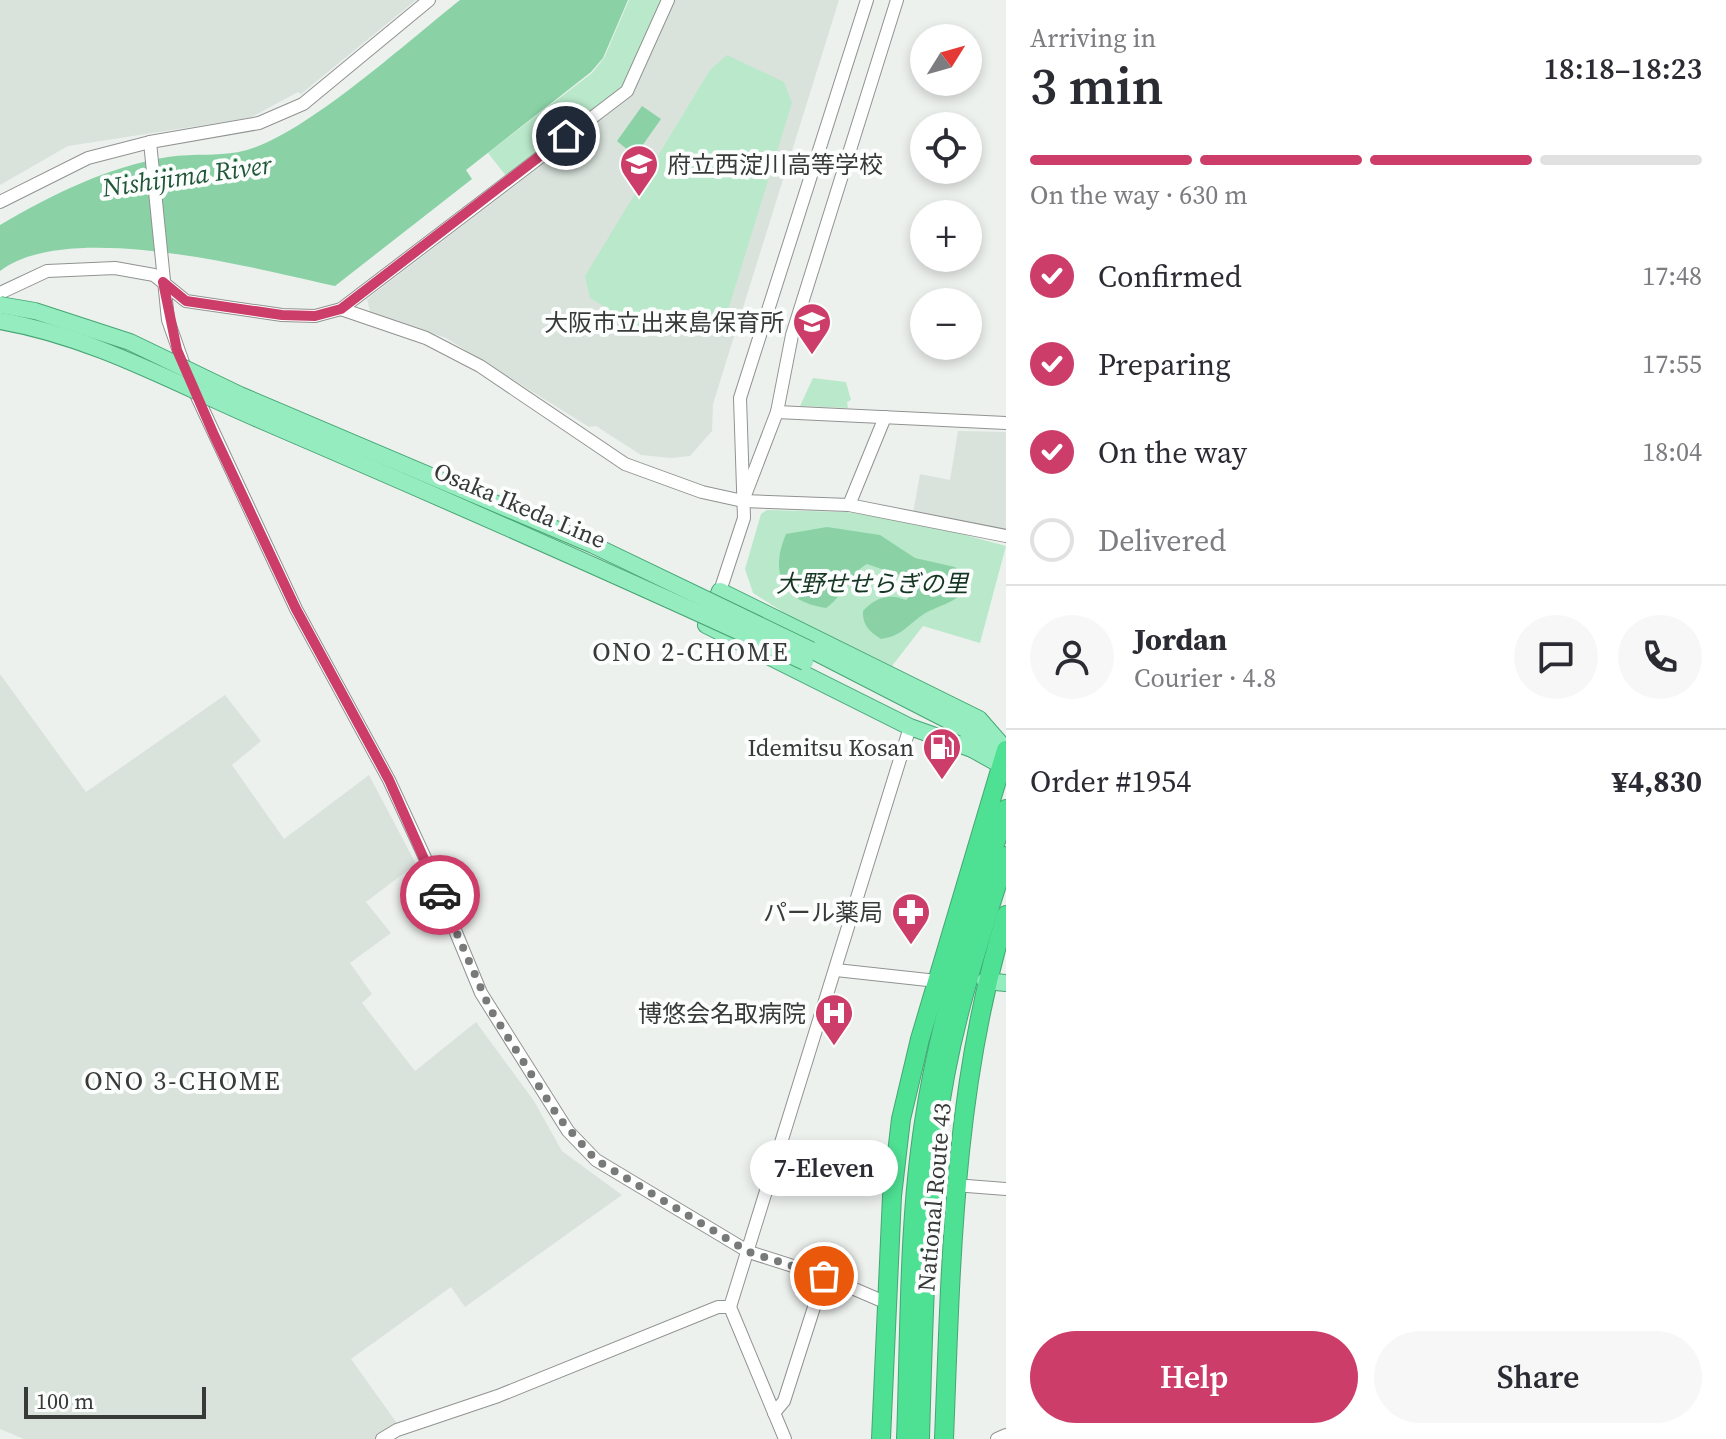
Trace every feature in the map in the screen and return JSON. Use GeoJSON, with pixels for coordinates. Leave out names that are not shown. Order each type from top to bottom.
{"type":"FeatureCollection","features":[{"type":"Feature","properties":{"kind":"highway","name":"National Route 43"},"geometry":{"type":"LineString","coordinates":[[881,1439],[896,1158],[920,1039],[1004,761]]}},
{"type":"Feature","properties":{"kind":"highway"},"geometry":{"type":"LineString","coordinates":[[906,1439],[915,1221],[923,1124],[957,965],[1006,809]]}},
{"type":"Feature","properties":{"kind":"highway"},"geometry":{"type":"LineString","coordinates":[[920,1439],[937,1128],[949,1057],[970,970],[1006,856]]}},
{"type":"Feature","properties":{"kind":"highway","name":"National Route 43"},"geometry":{"type":"LineString","coordinates":[[944,1439],[954,1185],[985,981],[1006,915]]}},
{"type":"Feature","properties":{"kind":"highway"},"geometry":{"type":"LineString","coordinates":[[931,1439],[942,1220],[956,1088],[968,1029],[985,981]]}},
{"type":"Feature","properties":{"kind":"highway"},"geometry":{"type":"LineString","coordinates":[[896,1439],[902,1217],[920,1039]]}},
{"type":"Feature","properties":{"kind":"main road","name":"Osaka Ikeda Line"},"geometry":{"type":"LineString","coordinates":[[0,305],[46,315],[130,342],[240,395],[593,545],[1004,761]]}},
{"type":"Feature","properties":{"kind":"main road","name":"Osaka Ikeda Line"},"geometry":{"type":"LineString","coordinates":[[0,321],[46,331],[124,356],[234,409],[808,656],[972,749],[1004,761]]}},
{"type":"Feature","properties":{"kind":"main road"},"geometry":{"type":"LineString","coordinates":[[972,749],[910,727],[706,625],[720,591],[979,719],[1004,761]]}},
{"type":"Feature","properties":{"kind":"main road"},"geometry":{"type":"LineString","coordinates":[[985,981],[1006,983]]}},
{"type":"Feature","properties":{"kind":"street"},"geometry":{"type":"LineString","coordinates":[[0,202],[88,158],[259,123],[303,104],[429,0]]}},
{"type":"Feature","properties":{"kind":"street"},"geometry":{"type":"LineString","coordinates":[[0,293],[47,271],[85,267],[154,275],[186,301],[282,315],[315,316],[341,309],[627,91],[668,0]]}},
{"type":"Feature","properties":{"kind":"street"},"geometry":{"type":"LineString","coordinates":[[720,591],[744,518],[740,398],[867,0]]}},
{"type":"Feature","properties":{"kind":"street"},"geometry":{"type":"LineString","coordinates":[[743,501],[777,412],[792,335],[897,0]]}},
{"type":"Feature","properties":{"kind":"street"},"geometry":{"type":"LineString","coordinates":[[150,147],[163,282],[177,350],[296,609],[389,780],[481,993],[500,1026],[568,1131],[596,1160],[749,1252],[824,1276],[887,1303]]}},
{"type":"Feature","properties":{"kind":"street"},"geometry":{"type":"LineString","coordinates":[[341,309],[426,338],[480,366],[625,464],[702,492],[743,501],[849,505],[933,518],[1006,536]]}},
{"type":"Feature","properties":{"kind":"street"},"geometry":{"type":"LineString","coordinates":[[777,412],[921,416],[1006,423]]}},
{"type":"Feature","properties":{"kind":"street"},"geometry":{"type":"LineString","coordinates":[[849,505],[885,417]]}},
{"type":"Feature","properties":{"kind":"street"},"geometry":{"type":"LineString","coordinates":[[785,1439],[730,1307],[910,727]]}},
{"type":"Feature","properties":{"kind":"street"},"geometry":{"type":"LineString","coordinates":[[836,970],[937,981]]}},
{"type":"Feature","properties":{"kind":"street"},"geometry":{"type":"LineString","coordinates":[[954,1185],[1006,1189]]}},
{"type":"Feature","properties":{"kind":"street"},"geometry":{"type":"LineString","coordinates":[[774,1413],[784,1401],[824,1276]]}},
{"type":"Feature","properties":{"kind":"street"},"geometry":{"type":"LineString","coordinates":[[382,1439],[397,1430],[498,1396],[718,1307],[730,1307]]}},
{"type":"Feature","properties":{"kind":"street"},"geometry":{"type":"LineString","coordinates":[[997,1439],[1006,1435]]}},
{"type":"Feature","properties":{"kind":"shaded area"},"geometry":{"type":"Polygon","coordinates":[[[0,0],[416,0],[301,94],[298,92],[250,118],[68,146],[0,185],[0,0]]]}},
{"type":"Feature","properties":{"kind":"shaded area","name":"府立西淀川高等学校"},"geometry":{"type":"Polygon","coordinates":[[[675,0],[839,0],[713,404],[712,431],[690,456],[671,458],[641,455],[596,426],[589,427],[446,338],[370,312],[367,299],[632,96],[675,0]]]}},
{"type":"Feature","properties":{"kind":"shaded area"},"geometry":{"type":"Polygon","coordinates":[[[958,431],[1006,432],[1006,532],[913,513],[920,474],[950,480],[958,431]]]}},
{"type":"Feature","properties":{"kind":"shaded area"},"geometry":{"type":"Polygon","coordinates":[[[0,674],[86,792],[225,695],[261,741],[232,765],[284,839],[369,775],[416,864],[366,902],[391,933],[350,963],[372,994],[362,1003],[415,1071],[476,1022],[534,1101],[562,1151],[622,1195],[465,1307],[451,1287],[351,1359],[399,1426],[374,1439],[24,1439],[0,1429],[0,674]]]}},
{"type":"Feature","properties":{"kind":"green space"},"geometry":{"type":"Polygon","coordinates":[[[629,0],[661,0],[622,88],[507,177],[488,153],[592,73],[604,58],[629,0]]]}},
{"type":"Feature","properties":{"kind":"green space"},"geometry":{"type":"Polygon","coordinates":[[[727,55],[784,82],[792,103],[720,336],[641,329],[590,298],[585,276],[710,70],[727,55]]]}},
{"type":"Feature","properties":{"kind":"green space"},"geometry":{"type":"Polygon","coordinates":[[[813,378],[846,382],[851,400],[847,402],[848,408],[800,406],[813,378]]]}},
{"type":"Feature","properties":{"kind":"green space","name":"大野せせらぎの里"},"geometry":{"type":"Polygon","coordinates":[[[767,510],[847,512],[928,525],[1006,546],[980,643],[923,626],[892,666],[791,617],[753,593],[745,569],[761,514],[767,510]]]}},
{"type":"Feature","properties":{"kind":"water","name":"Nishijima River"},"geometry":{"type":"Polygon","coordinates":[[[460,0],[628,0],[603,58],[591,72],[466,170],[472,179],[335,286],[211,260],[115,248],[70,249],[31,256],[0,271],[0,225],[60,192],[123,167],[168,157],[237,152],[271,140],[327,106],[460,0]]]}},
{"type":"Feature","properties":{"kind":"water"},"geometry":{"type":"Polygon","coordinates":[[[642,106],[661,119],[635,156],[617,141],[642,106]]]}},
{"type":"Feature","properties":{"kind":"water"},"geometry":{"type":"Polygon","coordinates":[[[827,527],[880,535],[915,558],[955,567],[965,577],[966,589],[898,633],[881,639],[868,628],[863,611],[878,600],[894,597],[906,600],[914,592],[914,588],[899,575],[867,564],[826,608],[799,599],[784,583],[779,561],[786,534],[827,527]]]}},
{"type":"Feature","properties":{"kind":"way so far"},"geometry":{"type":"LineString","coordinates":[[440,895],[490,1009],[549,1105],[568,1131],[596,1160],[749,1252],[824,1276]]}},
{"type":"Feature","properties":{"kind":"place","name":"府立西淀川高等学校"},"geometry":{"type":"Point","coordinates":[639,198]}},
{"type":"Feature","properties":{"kind":"place","name":"大阪市立出来島保育所"},"geometry":{"type":"Point","coordinates":[812,356]}},
{"type":"Feature","properties":{"kind":"place","name":"Idemitsu Kosan"},"geometry":{"type":"Point","coordinates":[942,781]}},
{"type":"Feature","properties":{"kind":"place","name":"パール薬局"},"geometry":{"type":"Point","coordinates":[911,946]}},
{"type":"Feature","properties":{"kind":"place","name":"博悠会名取病院"},"geometry":{"type":"Point","coordinates":[834,1047]}},
{"type":"Feature","properties":{"kind":"place","name":"7-Eleven"},"geometry":{"type":"Point","coordinates":[824,1276]}},
{"type":"Feature","properties":{"kind":"district","name":"ONO 2-CHOME"},"geometry":{"type":"Point","coordinates":[691,652]}},
{"type":"Feature","properties":{"kind":"district","name":"ONO 3-CHOME"},"geometry":{"type":"Point","coordinates":[183,1081]}},
{"type":"Feature","properties":{"kind":"route"},"geometry":{"type":"LineString","coordinates":[[440,895],[389,780],[296,609],[214,435],[177,350],[168,320],[163,282],[186,301],[282,315],[315,316],[341,309],[566,136]]}}]}
